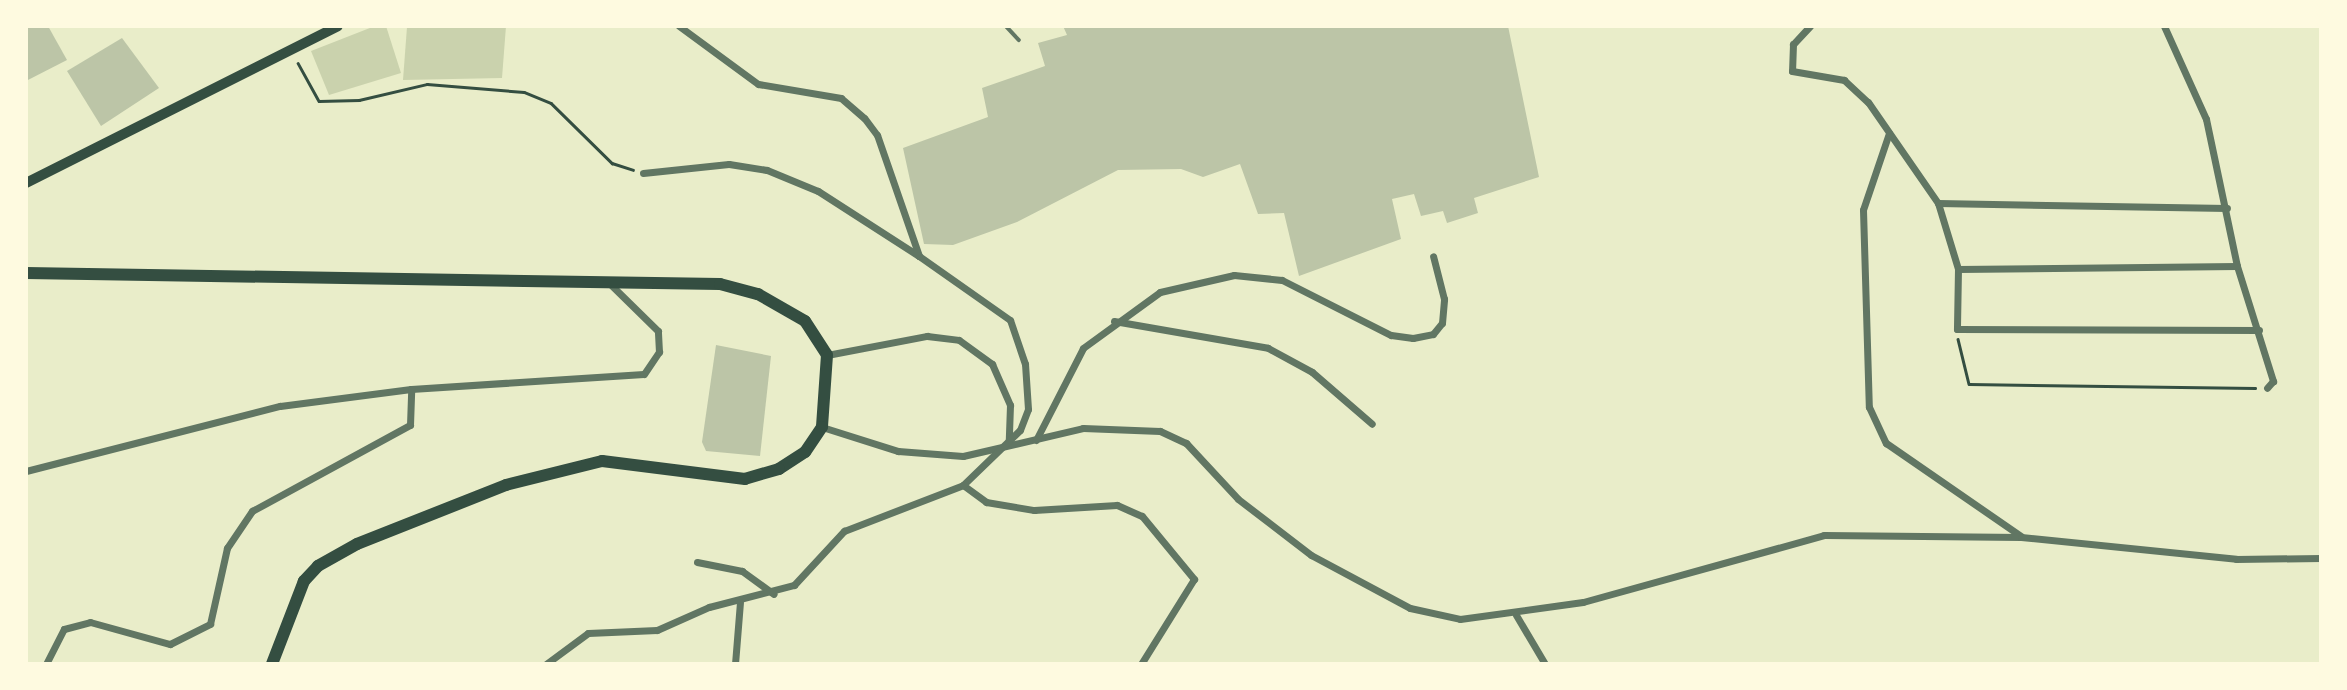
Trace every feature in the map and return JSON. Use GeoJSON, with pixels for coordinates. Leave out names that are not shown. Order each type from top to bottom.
{"type":"FeatureCollection","features":[{"type":"Feature","properties":{"kind":"main road"},"geometry":{"type":"LineString","coordinates":[[26,183],[338,26]]}},
{"type":"Feature","properties":{"kind":"main road"},"geometry":{"type":"LineString","coordinates":[[26,273],[606,279],[720,284],[758,294],[806,321],[827,355],[822,427],[805,452],[745,479],[602,461],[571,464],[357,544],[304,581],[272,664]]}},
{"type":"Feature","properties":{"kind":"street"},"geometry":{"type":"LineString","coordinates":[[679,26],[758,84],[841,98],[853,107],[877,135],[919,256]]}},
{"type":"Feature","properties":{"kind":"street"},"geometry":{"type":"LineString","coordinates":[[1810,26],[1793,44],[1792,71],[1844,80],[1889,133],[1938,203],[1958,269],[1957,329],[2259,330]]}},
{"type":"Feature","properties":{"kind":"street"},"geometry":{"type":"LineString","coordinates":[[2164,26],[2206,119],[2227,208],[2237,266],[2273,381],[2267,388]]}},
{"type":"Feature","properties":{"kind":"street"},"geometry":{"type":"LineString","coordinates":[[1889,133],[1863,210],[1869,407],[1886,443],[2021,537]]}},
{"type":"Feature","properties":{"kind":"street"},"geometry":{"type":"LineString","coordinates":[[546,664],[588,634],[647,632],[709,607],[774,594],[793,585],[844,531],[963,485],[1009,440],[1028,409],[1016,330],[1004,315],[818,191],[767,170],[729,164],[643,173]]}},
{"type":"Feature","properties":{"kind":"street"},"geometry":{"type":"LineString","coordinates":[[1938,203],[2227,208]]}},
{"type":"Feature","properties":{"kind":"street"},"geometry":{"type":"LineString","coordinates":[[1036,440],[1083,348],[1113,321],[1160,292],[1234,275],[1282,280],[1391,335],[1413,338],[1433,334],[1442,323],[1444,299],[1433,256]]}},
{"type":"Feature","properties":{"kind":"street"},"geometry":{"type":"LineString","coordinates":[[1958,269],[2237,266]]}},
{"type":"Feature","properties":{"kind":"street"},"geometry":{"type":"LineString","coordinates":[[26,471],[280,407],[411,389],[645,374],[659,352],[658,331],[606,279]]}},
{"type":"Feature","properties":{"kind":"street"},"geometry":{"type":"LineString","coordinates":[[1113,321],[1268,348],[1311,372],[1372,424]]}},
{"type":"Feature","properties":{"kind":"street"},"geometry":{"type":"LineString","coordinates":[[827,355],[927,337],[959,340],[992,364],[1010,405],[1009,440]]}},
{"type":"Feature","properties":{"kind":"street"},"geometry":{"type":"LineString","coordinates":[[46,664],[64,629],[111,625],[170,644],[210,624],[227,548],[252,511],[410,425],[411,389]]}},
{"type":"Feature","properties":{"kind":"street"},"geometry":{"type":"LineString","coordinates":[[822,427],[916,454],[995,451],[1097,427],[1160,430],[1186,443],[1238,499],[1362,586],[1410,608],[1460,619],[1516,615],[1824,535],[2021,537],[2236,559],[2321,558]]}},
{"type":"Feature","properties":{"kind":"street"},"geometry":{"type":"LineString","coordinates":[[963,485],[998,504],[1034,510],[1117,505],[1142,516],[1194,579],[1141,664]]}},
{"type":"Feature","properties":{"kind":"street"},"geometry":{"type":"LineString","coordinates":[[697,562],[742,571],[774,594]]}},
{"type":"Feature","properties":{"kind":"street"},"geometry":{"type":"LineString","coordinates":[[735,664],[740,602]]}},
{"type":"Feature","properties":{"kind":"street"},"geometry":{"type":"LineString","coordinates":[[1516,615],[1545,664]]}},
{"type":"Feature","properties":{"kind":"lane"},"geometry":{"type":"LineString","coordinates":[[1006,26],[1019,40]]}},
{"type":"Feature","properties":{"kind":"path"},"geometry":{"type":"LineString","coordinates":[[288,49],[318,101],[359,100],[427,83],[524,92],[551,103],[583,128],[612,163],[643,173]]}},
{"type":"Feature","properties":{"kind":"path"},"geometry":{"type":"LineString","coordinates":[[1957,329],[1969,384],[2267,388]]}},
{"type":"Feature","properties":{"kind":"green space"},"geometry":{"type":"Polygon","coordinates":[[[375,26],[386,26],[401,73],[329,95],[311,51],[375,26]]]}},
{"type":"Feature","properties":{"kind":"green space"},"geometry":{"type":"Polygon","coordinates":[[[506,26],[502,78],[403,80],[407,27],[506,26]]]}},
{"type":"Feature","properties":{"kind":"building"},"geometry":{"type":"Polygon","coordinates":[[[26,26],[48,26],[67,60],[26,81],[26,26]]]}},
{"type":"Feature","properties":{"kind":"building"},"geometry":{"type":"Polygon","coordinates":[[[1063,26],[1508,26],[1539,177],[1474,198],[1478,213],[1447,223],[1443,211],[1421,216],[1414,194],[1392,199],[1401,239],[1299,276],[1284,213],[1258,214],[1240,164],[1203,177],[1181,169],[1118,170],[1017,222],[953,245],[924,244],[903,148],[988,117],[982,88],[1045,66],[1038,43],[1067,35],[1063,26]]]}},
{"type":"Feature","properties":{"kind":"building"},"geometry":{"type":"Polygon","coordinates":[[[122,38],[159,88],[101,126],[67,71],[122,38]]]}},
{"type":"Feature","properties":{"kind":"building"},"geometry":{"type":"Polygon","coordinates":[[[716,345],[771,356],[760,456],[706,451],[702,442],[716,345]]]}}]}
